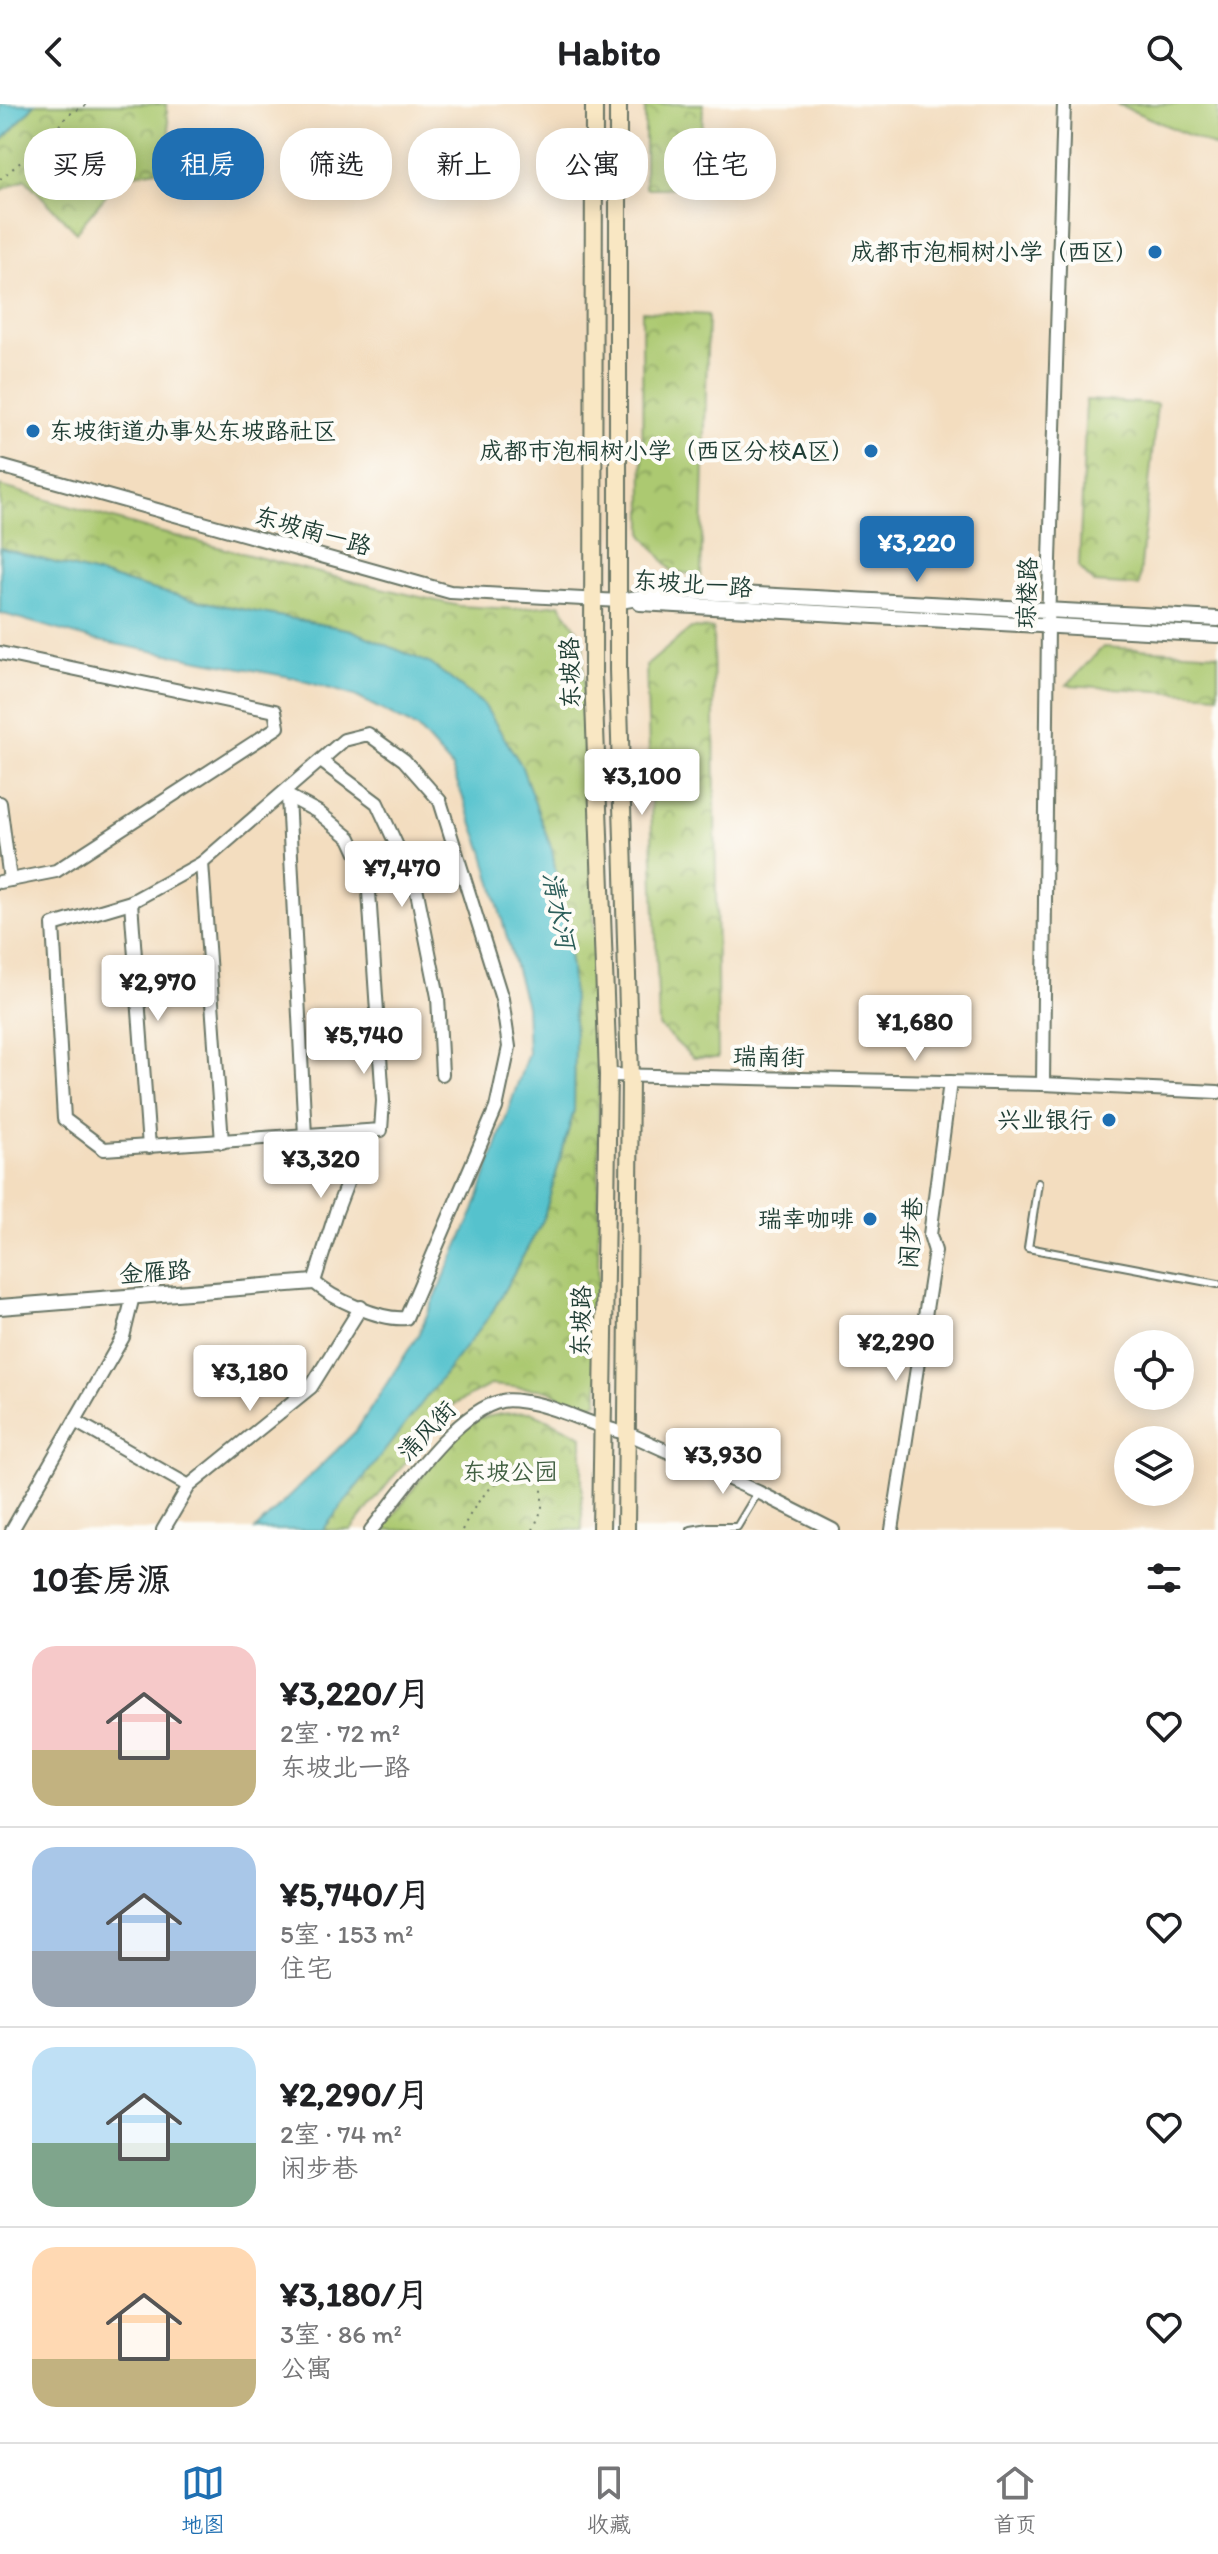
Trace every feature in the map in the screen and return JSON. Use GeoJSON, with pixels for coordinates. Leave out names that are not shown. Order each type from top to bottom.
{"type":"FeatureCollection","features":[{"type":"Feature","properties":{"kind":"main road","name":"东坡路"},"geometry":{"type":"LineString","coordinates":[[594,104],[593,675],[608,1075],[601,1530]]}},
{"type":"Feature","properties":{"kind":"main road","name":"东坡路"},"geometry":{"type":"LineString","coordinates":[[618,104],[618,670],[630,1077],[626,1530]]}},
{"type":"Feature","properties":{"kind":"street","name":"琼楼路"},"geometry":{"type":"LineString","coordinates":[[1043,1084],[1048,618],[1064,104]]}},
{"type":"Feature","properties":{"kind":"street","name":"东坡南一路"},"geometry":{"type":"LineString","coordinates":[[0,466],[450,592],[620,601]]}},
{"type":"Feature","properties":{"kind":"street","name":"东坡北一路"},"geometry":{"type":"LineString","coordinates":[[620,601],[677,607],[1048,618],[1218,619]]}},
{"type":"Feature","properties":{"kind":"street","name":"东坡北一路"},"geometry":{"type":"LineString","coordinates":[[1048,618],[1218,635]]}},
{"type":"Feature","properties":{"kind":"street"},"geometry":{"type":"LineString","coordinates":[[0,653],[275,711],[278,727],[56,871],[5,881],[0,803]]}},
{"type":"Feature","properties":{"kind":"street"},"geometry":{"type":"LineString","coordinates":[[305,1136],[288,796],[318,812],[350,838],[368,877],[383,1101],[381,1130],[367,1131],[305,1136],[222,1142],[104,1149],[64,1119],[53,925],[131,902],[202,863],[344,740],[368,734],[404,760],[440,801],[502,999],[509,1047],[496,1108],[406,1318],[387,1318],[325,1293],[314,1282],[336,1212],[367,1131]]}},
{"type":"Feature","properties":{"kind":"street"},"geometry":{"type":"LineString","coordinates":[[321,761],[377,803],[416,887],[438,997],[442,1074]]}},
{"type":"Feature","properties":{"kind":"street"},"geometry":{"type":"LineString","coordinates":[[202,863],[222,1142]]}},
{"type":"Feature","properties":{"kind":"street"},"geometry":{"type":"LineString","coordinates":[[131,902],[149,1147]]}},
{"type":"Feature","properties":{"kind":"street","name":"瑞南街"},"geometry":{"type":"LineString","coordinates":[[608,1075],[1043,1084],[1218,1092]]}},
{"type":"Feature","properties":{"kind":"street","name":"闲步巷"},"geometry":{"type":"LineString","coordinates":[[892,1530],[935,1251],[930,1235],[950,1082]]}},
{"type":"Feature","properties":{"kind":"street","name":"金雁路"},"geometry":{"type":"LineString","coordinates":[[0,1307],[314,1282]]}},
{"type":"Feature","properties":{"kind":"street"},"geometry":{"type":"LineString","coordinates":[[12,1530],[123,1337],[133,1296]]}},
{"type":"Feature","properties":{"kind":"street"},"geometry":{"type":"LineString","coordinates":[[163,1530],[189,1486],[311,1387],[361,1307]]}},
{"type":"Feature","properties":{"kind":"street","name":"清风街"},"geometry":{"type":"LineString","coordinates":[[371,1530],[456,1426],[480,1409],[503,1400],[529,1402],[604,1429],[627,1433],[758,1492],[833,1530]]}},
{"type":"Feature","properties":{"kind":"street"},"geometry":{"type":"LineString","coordinates":[[75,1421],[189,1486]]}},
{"type":"Feature","properties":{"kind":"lane"},"geometry":{"type":"LineString","coordinates":[[1038,1183],[1028,1248],[1218,1284]]}},
{"type":"Feature","properties":{"kind":"lane"},"geometry":{"type":"LineString","coordinates":[[691,1530],[737,1527],[758,1492]]}},
{"type":"Feature","properties":{"kind":"path"},"geometry":{"type":"LineString","coordinates":[[0,179],[44,143],[68,115],[88,104]]}},
{"type":"Feature","properties":{"kind":"path"},"geometry":{"type":"LineString","coordinates":[[462,1530],[475,1503],[496,1483],[507,1474],[542,1457],[542,1509],[533,1530]]}},
{"type":"Feature","properties":{"kind":"green space"},"geometry":{"type":"Polygon","coordinates":[[[35,104],[166,104],[169,128],[152,128],[152,171],[136,174],[136,128],[24,128],[24,179],[0,191],[0,143],[35,104]]]}},
{"type":"Feature","properties":{"kind":"green space"},"geometry":{"type":"Polygon","coordinates":[[[645,104],[703,104],[702,128],[664,128],[664,188],[648,188],[648,128],[645,128],[645,104]]]}},
{"type":"Feature","properties":{"kind":"green space"},"geometry":{"type":"Polygon","coordinates":[[[1117,104],[1218,104],[1218,148],[1117,104]]]}},
{"type":"Feature","properties":{"kind":"green space"},"geometry":{"type":"Polygon","coordinates":[[[45,200],[102,200],[76,232],[45,200]]]}},
{"type":"Feature","properties":{"kind":"green space"},"geometry":{"type":"Polygon","coordinates":[[[642,311],[708,315],[701,576],[672,571],[643,535],[642,311]]]}},
{"type":"Feature","properties":{"kind":"green space"},"geometry":{"type":"Polygon","coordinates":[[[1086,400],[1157,404],[1139,586],[1094,583],[1079,567],[1086,400]]]}},
{"type":"Feature","properties":{"kind":"green space"},"geometry":{"type":"Polygon","coordinates":[[[0,486],[151,530],[459,606],[514,609],[560,604],[583,639],[586,774],[599,1009],[598,1401],[584,1410],[548,1390],[490,1385],[449,1407],[351,1530],[323,1530],[491,1314],[543,1220],[574,1110],[575,1039],[571,968],[552,850],[521,765],[484,705],[431,664],[351,630],[189,599],[0,548],[0,486]]]}},
{"type":"Feature","properties":{"kind":"green space"},"geometry":{"type":"Polygon","coordinates":[[[691,628],[713,629],[718,1058],[693,1058],[659,1026],[646,666],[691,628]]]}},
{"type":"Feature","properties":{"kind":"green space"},"geometry":{"type":"Polygon","coordinates":[[[1103,647],[1218,654],[1218,695],[1067,685],[1103,647]]]}},
{"type":"Feature","properties":{"kind":"green space","name":"东坡公园"},"geometry":{"type":"Polygon","coordinates":[[[532,1412],[582,1436],[582,1530],[383,1530],[439,1455],[462,1430],[486,1417],[532,1412]]]}},
{"type":"Feature","properties":{"kind":"water"},"geometry":{"type":"Polygon","coordinates":[[[0,104],[35,104],[0,143],[0,104]]]}},
{"type":"Feature","properties":{"kind":"water","name":"清水河"},"geometry":{"type":"Polygon","coordinates":[[[0,548],[189,599],[351,630],[431,664],[484,705],[521,765],[552,850],[571,968],[575,1039],[574,1110],[543,1220],[491,1314],[323,1530],[255,1530],[356,1431],[418,1335],[474,1211],[528,1053],[526,1006],[483,851],[451,766],[417,728],[355,696],[290,677],[94,640],[0,613],[0,548]]]}},
{"type":"Feature","properties":{"kind":"place","name":"成都市泡桐树小学（西区）"},"geometry":{"type":"Point","coordinates":[1155,252]}},
{"type":"Feature","properties":{"kind":"place","name":"东坡街道办事处东坡路社区"},"geometry":{"type":"Point","coordinates":[33,431]}},
{"type":"Feature","properties":{"kind":"place","name":"成都市泡桐树小学（西区分校A区）"},"geometry":{"type":"Point","coordinates":[871,451]}},
{"type":"Feature","properties":{"kind":"place","name":"兴业银行"},"geometry":{"type":"Point","coordinates":[1109,1120]}},
{"type":"Feature","properties":{"kind":"place","name":"瑞幸咖啡"},"geometry":{"type":"Point","coordinates":[870,1219]}}]}
